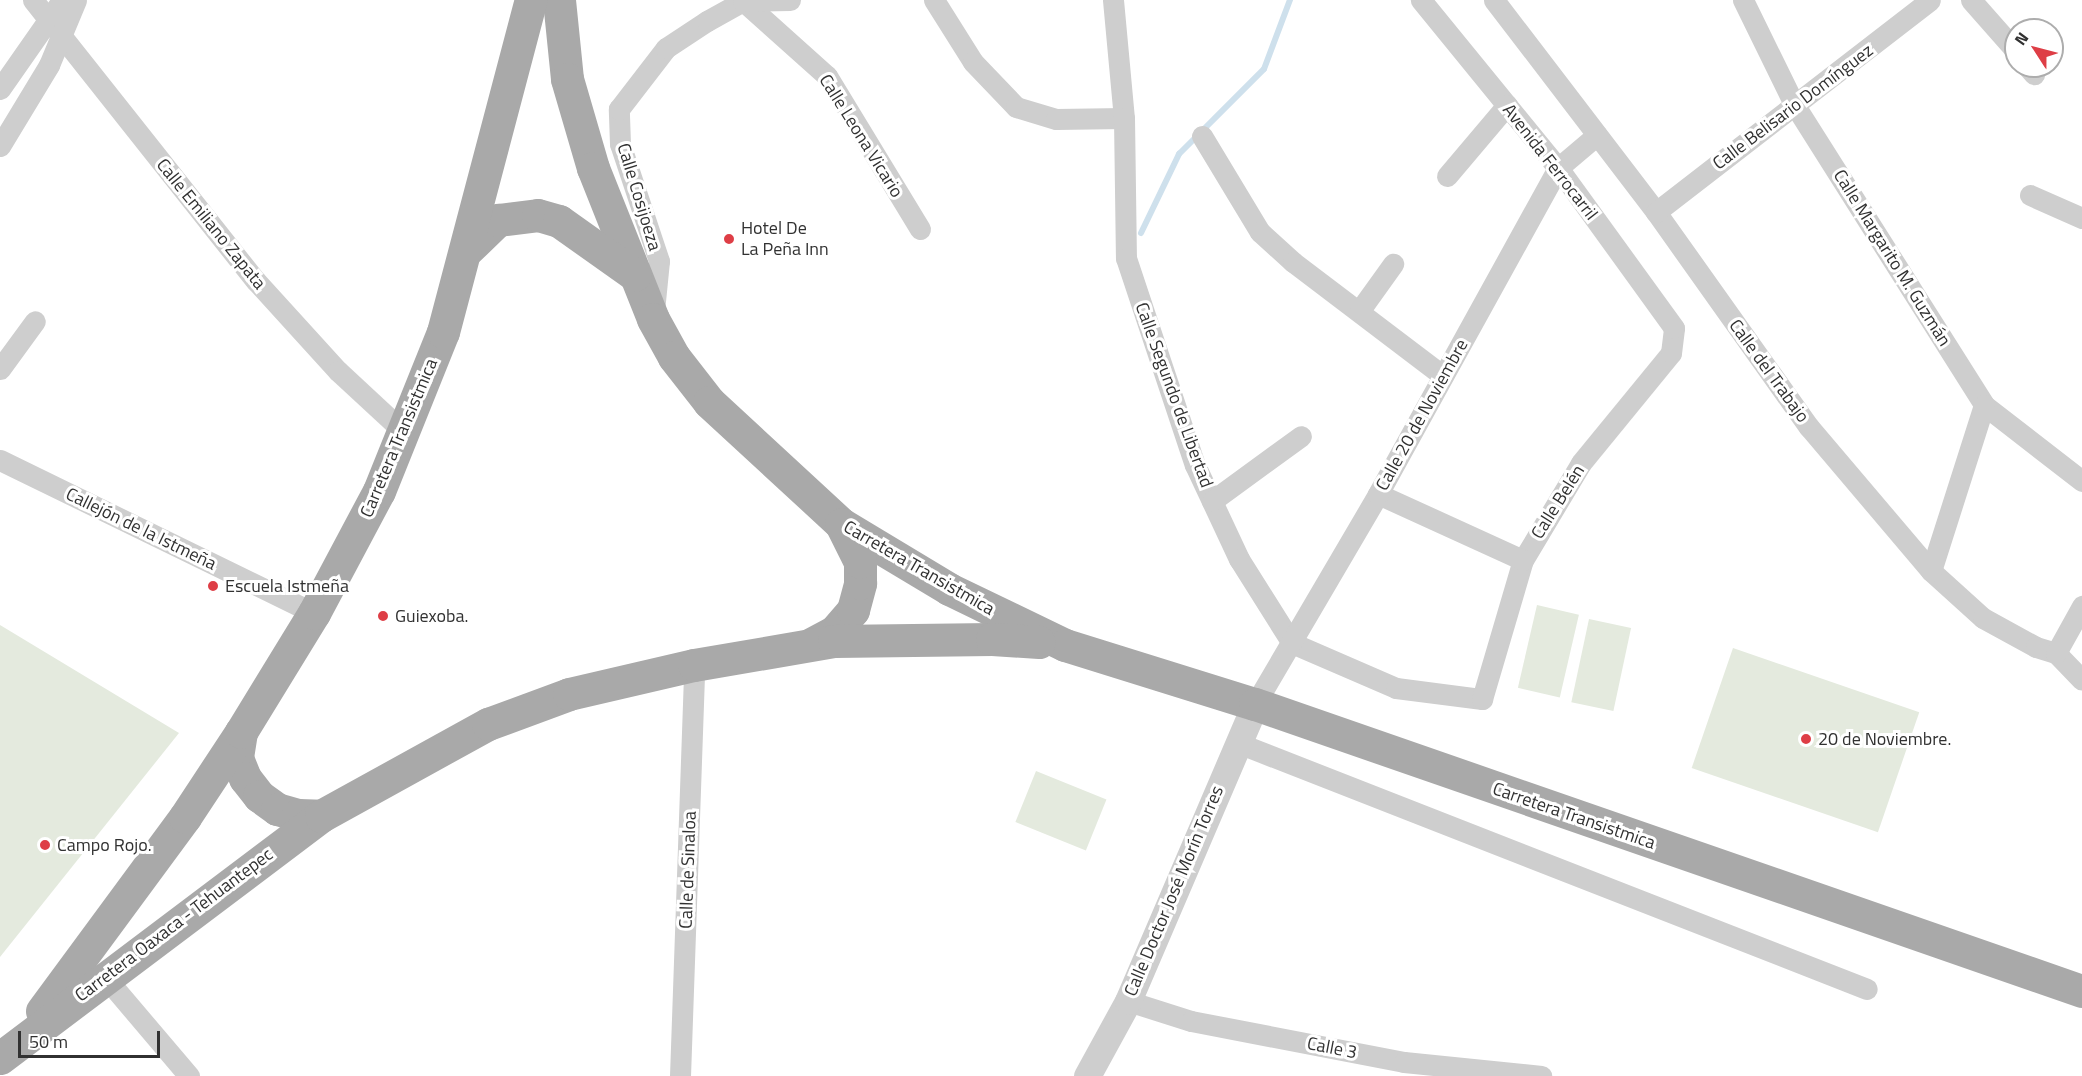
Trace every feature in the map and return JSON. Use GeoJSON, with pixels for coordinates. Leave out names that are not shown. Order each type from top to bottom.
{"type":"FeatureCollection","features":[{"type":"Feature","properties":{"kind":"main road","name":"Carretera Transistmica"},"geometry":{"type":"LineString","coordinates":[[11,1048],[185,817],[241,732],[314,613],[379,491],[405,433],[443,332],[468,249],[531,0]]}},
{"type":"Feature","properties":{"kind":"main road","name":"Carretera Transistmica"},"geometry":{"type":"LineString","coordinates":[[559,0],[567,79],[592,168],[653,319],[675,357],[709,402],[841,524],[949,589],[1065,645],[1255,704],[2082,991]]}},
{"type":"Feature","properties":{"kind":"main road"},"geometry":{"type":"LineString","coordinates":[[468,249],[498,220],[538,215],[559,221],[635,275]]}},
{"type":"Feature","properties":{"kind":"main road"},"geometry":{"type":"LineString","coordinates":[[809,645],[834,632],[853,610],[860,583],[860,562],[841,524]]}},
{"type":"Feature","properties":{"kind":"main road","name":"Carretera Transistmica"},"geometry":{"type":"LineString","coordinates":[[321,816],[488,724],[569,694],[694,665],[834,641],[992,639],[1065,645]]}},
{"type":"Feature","properties":{"kind":"main road"},"geometry":{"type":"LineString","coordinates":[[241,732],[237,758],[245,778],[259,796],[277,809],[298,815],[321,816]]}},
{"type":"Feature","properties":{"kind":"main road","name":"Carretera Oaxaca - Tehuantepec"},"geometry":{"type":"LineString","coordinates":[[11,1048],[321,816]]}},
{"type":"Feature","properties":{"kind":"street","name":"Calle Emiliano Zapata"},"geometry":{"type":"LineString","coordinates":[[33,0],[256,280],[338,370],[405,433]]}},
{"type":"Feature","properties":{"kind":"street"},"geometry":{"type":"LineString","coordinates":[[0,89],[46,18],[62,0]]}},
{"type":"Feature","properties":{"kind":"street"},"geometry":{"type":"LineString","coordinates":[[0,146],[63,38],[76,0]]}},
{"type":"Feature","properties":{"kind":"street"},"geometry":{"type":"LineString","coordinates":[[743,0],[790,0]]}},
{"type":"Feature","properties":{"kind":"street","name":"Calle Leona Vicario"},"geometry":{"type":"LineString","coordinates":[[743,0],[827,76],[920,230]]}},
{"type":"Feature","properties":{"kind":"street","name":"Calle Cosijoeza"},"geometry":{"type":"LineString","coordinates":[[653,319],[659,261],[620,144],[619,109],[666,48],[743,0]]}},
{"type":"Feature","properties":{"kind":"street"},"geometry":{"type":"LineString","coordinates":[[934,0],[973,62],[1016,107],[1056,119],[1124,118]]}},
{"type":"Feature","properties":{"kind":"street","name":"Calle Segundo de Libertad"},"geometry":{"type":"LineString","coordinates":[[1113,0],[1124,118],[1128,231],[1126,258],[1157,357],[1212,501],[1239,559],[1292,643]]}},
{"type":"Feature","properties":{"kind":"street","name":"Avenida Ferrocarril"},"geometry":{"type":"LineString","coordinates":[[1421,0],[1558,168],[1674,328]]}},
{"type":"Feature","properties":{"kind":"street","name":"Calle del Trabajo"},"geometry":{"type":"LineString","coordinates":[[1494,0],[1656,212],[1809,427],[1931,571],[1983,618],[2036,647],[2056,653]]}},
{"type":"Feature","properties":{"kind":"street","name":"Calle Margarito M. Guzmán"},"geometry":{"type":"LineString","coordinates":[[1743,0],[1794,104],[1984,405],[2082,481]]}},
{"type":"Feature","properties":{"kind":"street","name":"Calle Belisario Domínguez"},"geometry":{"type":"LineString","coordinates":[[1656,212],[1930,0]]}},
{"type":"Feature","properties":{"kind":"street"},"geometry":{"type":"LineString","coordinates":[[1971,0],[2004,37]]}},
{"type":"Feature","properties":{"kind":"street"},"geometry":{"type":"LineString","coordinates":[[1447,176],[1507,105]]}},
{"type":"Feature","properties":{"kind":"street","name":"Calle 20 de Noviembre"},"geometry":{"type":"LineString","coordinates":[[1255,704],[1378,494],[1558,168],[1598,135]]}},
{"type":"Feature","properties":{"kind":"street"},"geometry":{"type":"LineString","coordinates":[[1202,136],[1260,232],[1293,262],[1360,310],[1443,376]]}},
{"type":"Feature","properties":{"kind":"street"},"geometry":{"type":"LineString","coordinates":[[2030,195],[2082,218]]}},
{"type":"Feature","properties":{"kind":"street"},"geometry":{"type":"LineString","coordinates":[[1360,310],[1392,264]]}},
{"type":"Feature","properties":{"kind":"street"},"geometry":{"type":"LineString","coordinates":[[0,369],[35,321]]}},
{"type":"Feature","properties":{"kind":"street","name":"Calle Belén"},"geometry":{"type":"LineString","coordinates":[[1292,643],[1396,688],[1482,699],[1523,560],[1581,463],[1671,353],[1674,328]]}},
{"type":"Feature","properties":{"kind":"street"},"geometry":{"type":"LineString","coordinates":[[1931,571],[1984,405]]}},
{"type":"Feature","properties":{"kind":"street"},"geometry":{"type":"LineString","coordinates":[[1212,501],[1301,436]]}},
{"type":"Feature","properties":{"kind":"street","name":"Callejón de la Istmeña"},"geometry":{"type":"LineString","coordinates":[[0,460],[314,613]]}},
{"type":"Feature","properties":{"kind":"street"},"geometry":{"type":"LineString","coordinates":[[1378,494],[1523,560]]}},
{"type":"Feature","properties":{"kind":"street"},"geometry":{"type":"LineString","coordinates":[[2082,606],[2056,653],[2082,680]]}},
{"type":"Feature","properties":{"kind":"street","name":"Calle de Sinaloa"},"geometry":{"type":"LineString","coordinates":[[680,1076],[694,665]]}},
{"type":"Feature","properties":{"kind":"street","name":"Calle Doctor José Morín Torres"},"geometry":{"type":"LineString","coordinates":[[1087,1076],[1128,1001],[1255,704]]}},
{"type":"Feature","properties":{"kind":"street"},"geometry":{"type":"LineString","coordinates":[[1238,743],[1868,989]]}},
{"type":"Feature","properties":{"kind":"street"},"geometry":{"type":"LineString","coordinates":[[105,977],[189,1076]]}},
{"type":"Feature","properties":{"kind":"street","name":"Calle 3"},"geometry":{"type":"LineString","coordinates":[[1128,1001],[1191,1022],[1401,1069],[1541,1076]]}},
{"type":"Feature","properties":{"kind":"shaded area"},"geometry":{"type":"Polygon","coordinates":[[[1537,605],[1579,615],[1560,697],[1518,688],[1537,605]]]}},
{"type":"Feature","properties":{"kind":"shaded area"},"geometry":{"type":"Polygon","coordinates":[[[1589,619],[1631,628],[1613,711],[1571,702],[1589,619]]]}},
{"type":"Feature","properties":{"kind":"shaded area","name":"Campo Rojo."},"geometry":{"type":"Polygon","coordinates":[[[0,625],[179,733],[0,957],[0,625]]]}},
{"type":"Feature","properties":{"kind":"shaded area","name":"20 de Noviembre."},"geometry":{"type":"Polygon","coordinates":[[[1733,648],[1919,712],[1878,832],[1692,768],[1733,648]]]}},
{"type":"Feature","properties":{"kind":"shaded area"},"geometry":{"type":"Polygon","coordinates":[[[1036,771],[1106,799],[1086,850],[1015,822],[1036,771]]]}},
{"type":"Feature","properties":{"kind":"waterway"},"geometry":{"type":"LineString","coordinates":[[1141,233],[1179,154],[1264,69],[1290,0]]}},
{"type":"Feature","properties":{"kind":"place","name":"Hotel De La Peña Inn"},"geometry":{"type":"Point","coordinates":[729,239]}},
{"type":"Feature","properties":{"kind":"place","name":"Escuela Istmeña"},"geometry":{"type":"Point","coordinates":[213,586]}},
{"type":"Feature","properties":{"kind":"place","name":"Guiexoba."},"geometry":{"type":"Point","coordinates":[383,616]}},
{"type":"Feature","properties":{"kind":"place","name":"20 de Noviembre."},"geometry":{"type":"Point","coordinates":[1806,739]}},
{"type":"Feature","properties":{"kind":"place","name":"Campo Rojo."},"geometry":{"type":"Point","coordinates":[45,845]}}]}
